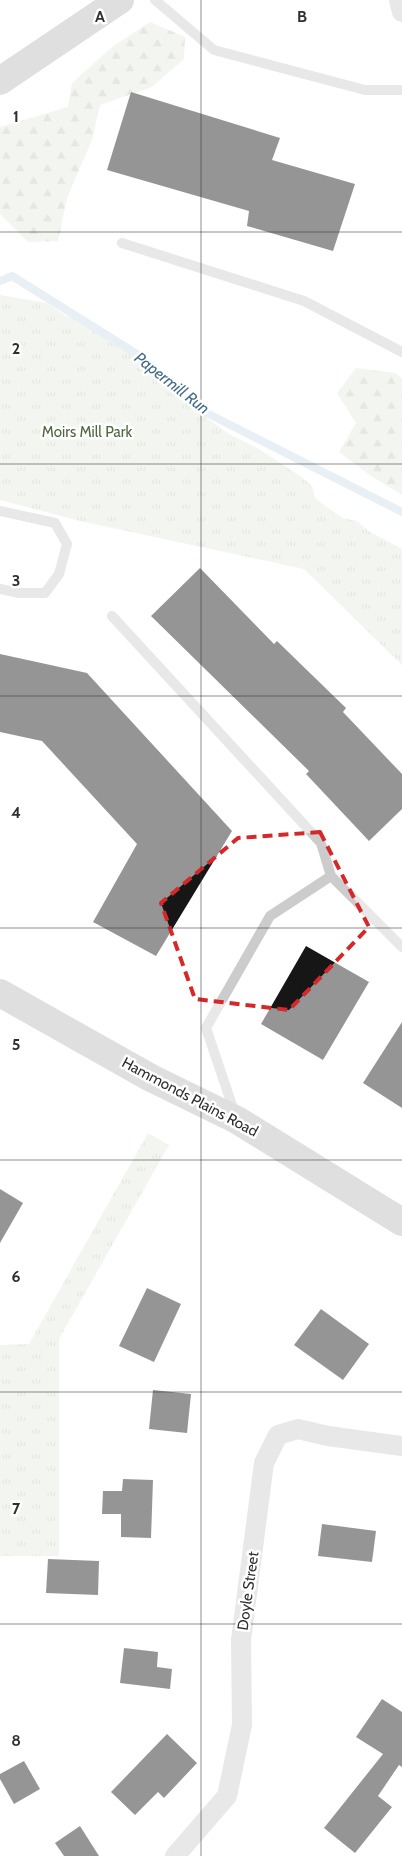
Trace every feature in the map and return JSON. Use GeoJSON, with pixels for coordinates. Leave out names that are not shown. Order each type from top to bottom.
{"type":"FeatureCollection","features":[{"type":"Feature","properties":{"kind":"main road"},"geometry":{"type":"LineString","coordinates":[[0,81],[120,0]]}},
{"type":"Feature","properties":{"kind":"main road","name":"Hammonds Plains Road"},"geometry":{"type":"LineString","coordinates":[[0,993],[151,1078],[237,1120],[402,1222]]}},
{"type":"Feature","properties":{"kind":"street"},"geometry":{"type":"LineString","coordinates":[[399,0],[402,12]]}},
{"type":"Feature","properties":{"kind":"street","name":"Doyle Street"},"geometry":{"type":"LineString","coordinates":[[175,1856],[227,1796],[242,1725],[241,1640],[264,1463],[278,1435],[298,1429],[328,1436],[402,1446]]}},
{"type":"Feature","properties":{"kind":"lane"},"geometry":{"type":"LineString","coordinates":[[155,0],[214,50],[365,90],[402,90]]}},
{"type":"Feature","properties":{"kind":"lane"},"geometry":{"type":"LineString","coordinates":[[122,243],[304,301],[402,352]]}},
{"type":"Feature","properties":{"kind":"lane"},"geometry":{"type":"LineString","coordinates":[[0,511],[56,523],[67,544],[59,574],[45,593],[19,594],[0,589]]}},
{"type":"Feature","properties":{"kind":"lane"},"geometry":{"type":"LineString","coordinates":[[112,616],[321,842],[331,876],[402,947]]}},
{"type":"Feature","properties":{"kind":"lane"},"geometry":{"type":"LineString","coordinates":[[237,1120],[206,1028],[270,916],[331,876]]}},
{"type":"Feature","properties":{"kind":"highlighted area"},"geometry":{"type":"Polygon","coordinates":[[[320,832],[369,927],[289,1010],[195,999],[161,903],[238,838],[320,832]]]}},
{"type":"Feature","properties":{"kind":"green space"},"geometry":{"type":"Polygon","coordinates":[[[150,22],[185,37],[184,59],[152,87],[100,105],[92,140],[67,198],[58,241],[28,242],[0,214],[0,127],[68,107],[72,83],[112,47],[150,22]]]}},
{"type":"Feature","properties":{"kind":"green space","name":"Moirs Mill Park"},"geometry":{"type":"Polygon","coordinates":[[[0,295],[47,303],[66,316],[94,326],[177,390],[189,405],[229,434],[259,449],[303,478],[312,486],[315,498],[321,503],[343,518],[356,521],[370,532],[402,549],[402,665],[304,569],[80,521],[0,500],[0,295]]]}},
{"type":"Feature","properties":{"kind":"green space"},"geometry":{"type":"Polygon","coordinates":[[[356,368],[395,373],[402,378],[402,495],[371,476],[339,452],[356,423],[337,393],[356,368]]]}},
{"type":"Feature","properties":{"kind":"green space"},"geometry":{"type":"Polygon","coordinates":[[[148,1133],[169,1145],[59,1339],[59,1556],[0,1556],[0,1345],[29,1344],[148,1133]]]}},
{"type":"Feature","properties":{"kind":"building"},"geometry":{"type":"Polygon","coordinates":[[[131,92],[280,138],[272,160],[355,184],[333,251],[247,226],[249,211],[107,170],[131,92]]]}},
{"type":"Feature","properties":{"kind":"building"},"geometry":{"type":"Polygon","coordinates":[[[200,568],[274,644],[277,641],[346,708],[343,712],[402,774],[402,809],[369,841],[306,774],[309,771],[151,616],[200,568]]]}},
{"type":"Feature","properties":{"kind":"building"},"geometry":{"type":"Polygon","coordinates":[[[0,654],[87,673],[232,831],[156,956],[93,922],[137,844],[42,741],[0,732],[0,654]]]}},
{"type":"Feature","properties":{"kind":"building"},"geometry":{"type":"Polygon","coordinates":[[[306,946],[369,982],[323,1060],[261,1024],[306,946]]]}},
{"type":"Feature","properties":{"kind":"building"},"geometry":{"type":"Polygon","coordinates":[[[402,1022],[402,1108],[363,1083],[402,1022]]]}},
{"type":"Feature","properties":{"kind":"building"},"geometry":{"type":"Polygon","coordinates":[[[0,1189],[23,1203],[0,1243],[0,1189]]]}},
{"type":"Feature","properties":{"kind":"building"},"geometry":{"type":"Polygon","coordinates":[[[147,1288],[181,1304],[154,1362],[119,1346],[147,1288]]]}},
{"type":"Feature","properties":{"kind":"building"},"geometry":{"type":"Polygon","coordinates":[[[321,1309],[369,1344],[343,1380],[294,1345],[321,1309]]]}},
{"type":"Feature","properties":{"kind":"building"},"geometry":{"type":"Polygon","coordinates":[[[153,1390],[191,1394],[187,1433],[149,1429],[153,1390]]]}},
{"type":"Feature","properties":{"kind":"building"},"geometry":{"type":"Polygon","coordinates":[[[123,1479],[153,1480],[151,1538],[121,1537],[121,1514],[102,1514],[103,1491],[122,1491],[123,1479]]]}},
{"type":"Feature","properties":{"kind":"building"},"geometry":{"type":"Polygon","coordinates":[[[322,1524],[376,1531],[372,1562],[318,1556],[322,1524]]]}},
{"type":"Feature","properties":{"kind":"building"},"geometry":{"type":"Polygon","coordinates":[[[48,1559],[99,1561],[98,1595],[46,1593],[48,1559]]]}},
{"type":"Feature","properties":{"kind":"building"},"geometry":{"type":"Polygon","coordinates":[[[124,1648],[158,1652],[157,1667],[172,1669],[170,1689],[120,1683],[124,1648]]]}},
{"type":"Feature","properties":{"kind":"building"},"geometry":{"type":"Polygon","coordinates":[[[382,1699],[402,1712],[402,1767],[399,1765],[378,1796],[392,1807],[355,1853],[324,1828],[383,1754],[356,1737],[382,1699]]]}},
{"type":"Feature","properties":{"kind":"building"},"geometry":{"type":"Polygon","coordinates":[[[167,1734],[197,1763],[164,1798],[158,1792],[135,1815],[111,1792],[167,1734]]]}},
{"type":"Feature","properties":{"kind":"building"},"geometry":{"type":"Polygon","coordinates":[[[24,1761],[40,1789],[14,1804],[0,1779],[0,1774],[24,1761]]]}},
{"type":"Feature","properties":{"kind":"building"},"geometry":{"type":"Polygon","coordinates":[[[80,1826],[99,1856],[64,1856],[55,1843],[80,1826]]]}},
{"type":"Feature","properties":{"kind":"waterway","name":"Papermill Run"},"geometry":{"type":"LineString","coordinates":[[0,281],[12,276],[140,356],[199,409],[402,512]]}}]}
